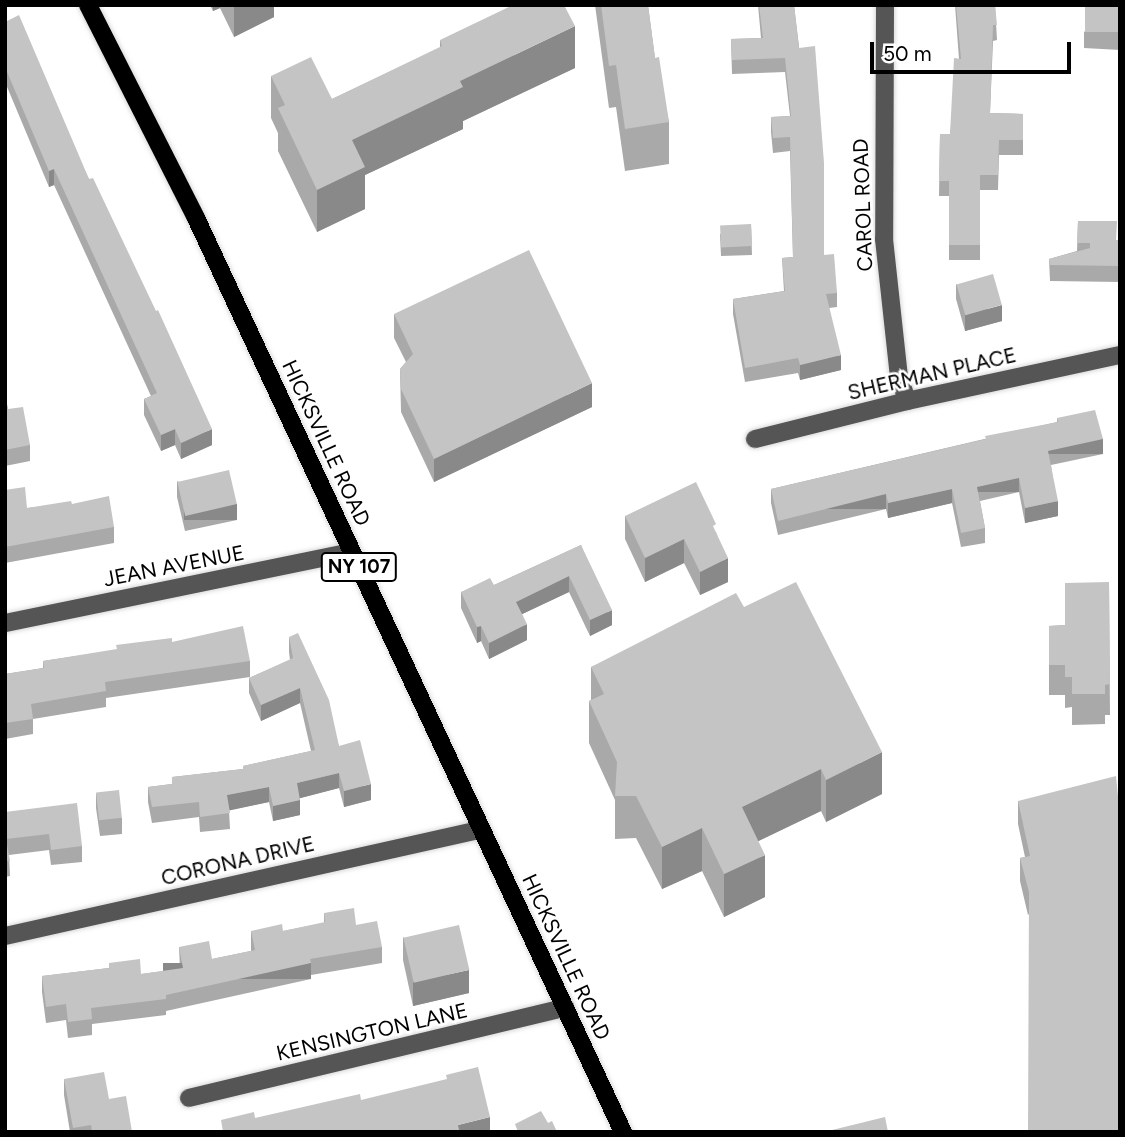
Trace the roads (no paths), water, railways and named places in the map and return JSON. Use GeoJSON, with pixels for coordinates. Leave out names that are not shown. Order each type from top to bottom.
{"type":"FeatureCollection","features":[{"type":"Feature","properties":{"kind":"main road","name":"HICKSVILLE ROAD"},"geometry":{"type":"LineString","coordinates":[[88,5],[196,218],[623,1132]]}},
{"type":"Feature","properties":{"kind":"street","name":"CAROL ROAD"},"geometry":{"type":"LineString","coordinates":[[885,5],[884,239],[899,376],[907,401]]}},
{"type":"Feature","properties":{"kind":"street","name":"SHERMAN PLACE"},"geometry":{"type":"LineString","coordinates":[[755,439],[907,401],[1120,355]]}},
{"type":"Feature","properties":{"kind":"street","name":"JEAN AVENUE"},"geometry":{"type":"LineString","coordinates":[[5,623],[352,552]]}},
{"type":"Feature","properties":{"kind":"street","name":"CORONA DRIVE"},"geometry":{"type":"LineString","coordinates":[[5,936],[481,830]]}},
{"type":"Feature","properties":{"kind":"street","name":"KENSINGTON LANE"},"geometry":{"type":"LineString","coordinates":[[189,1098],[565,1008]]}}]}
